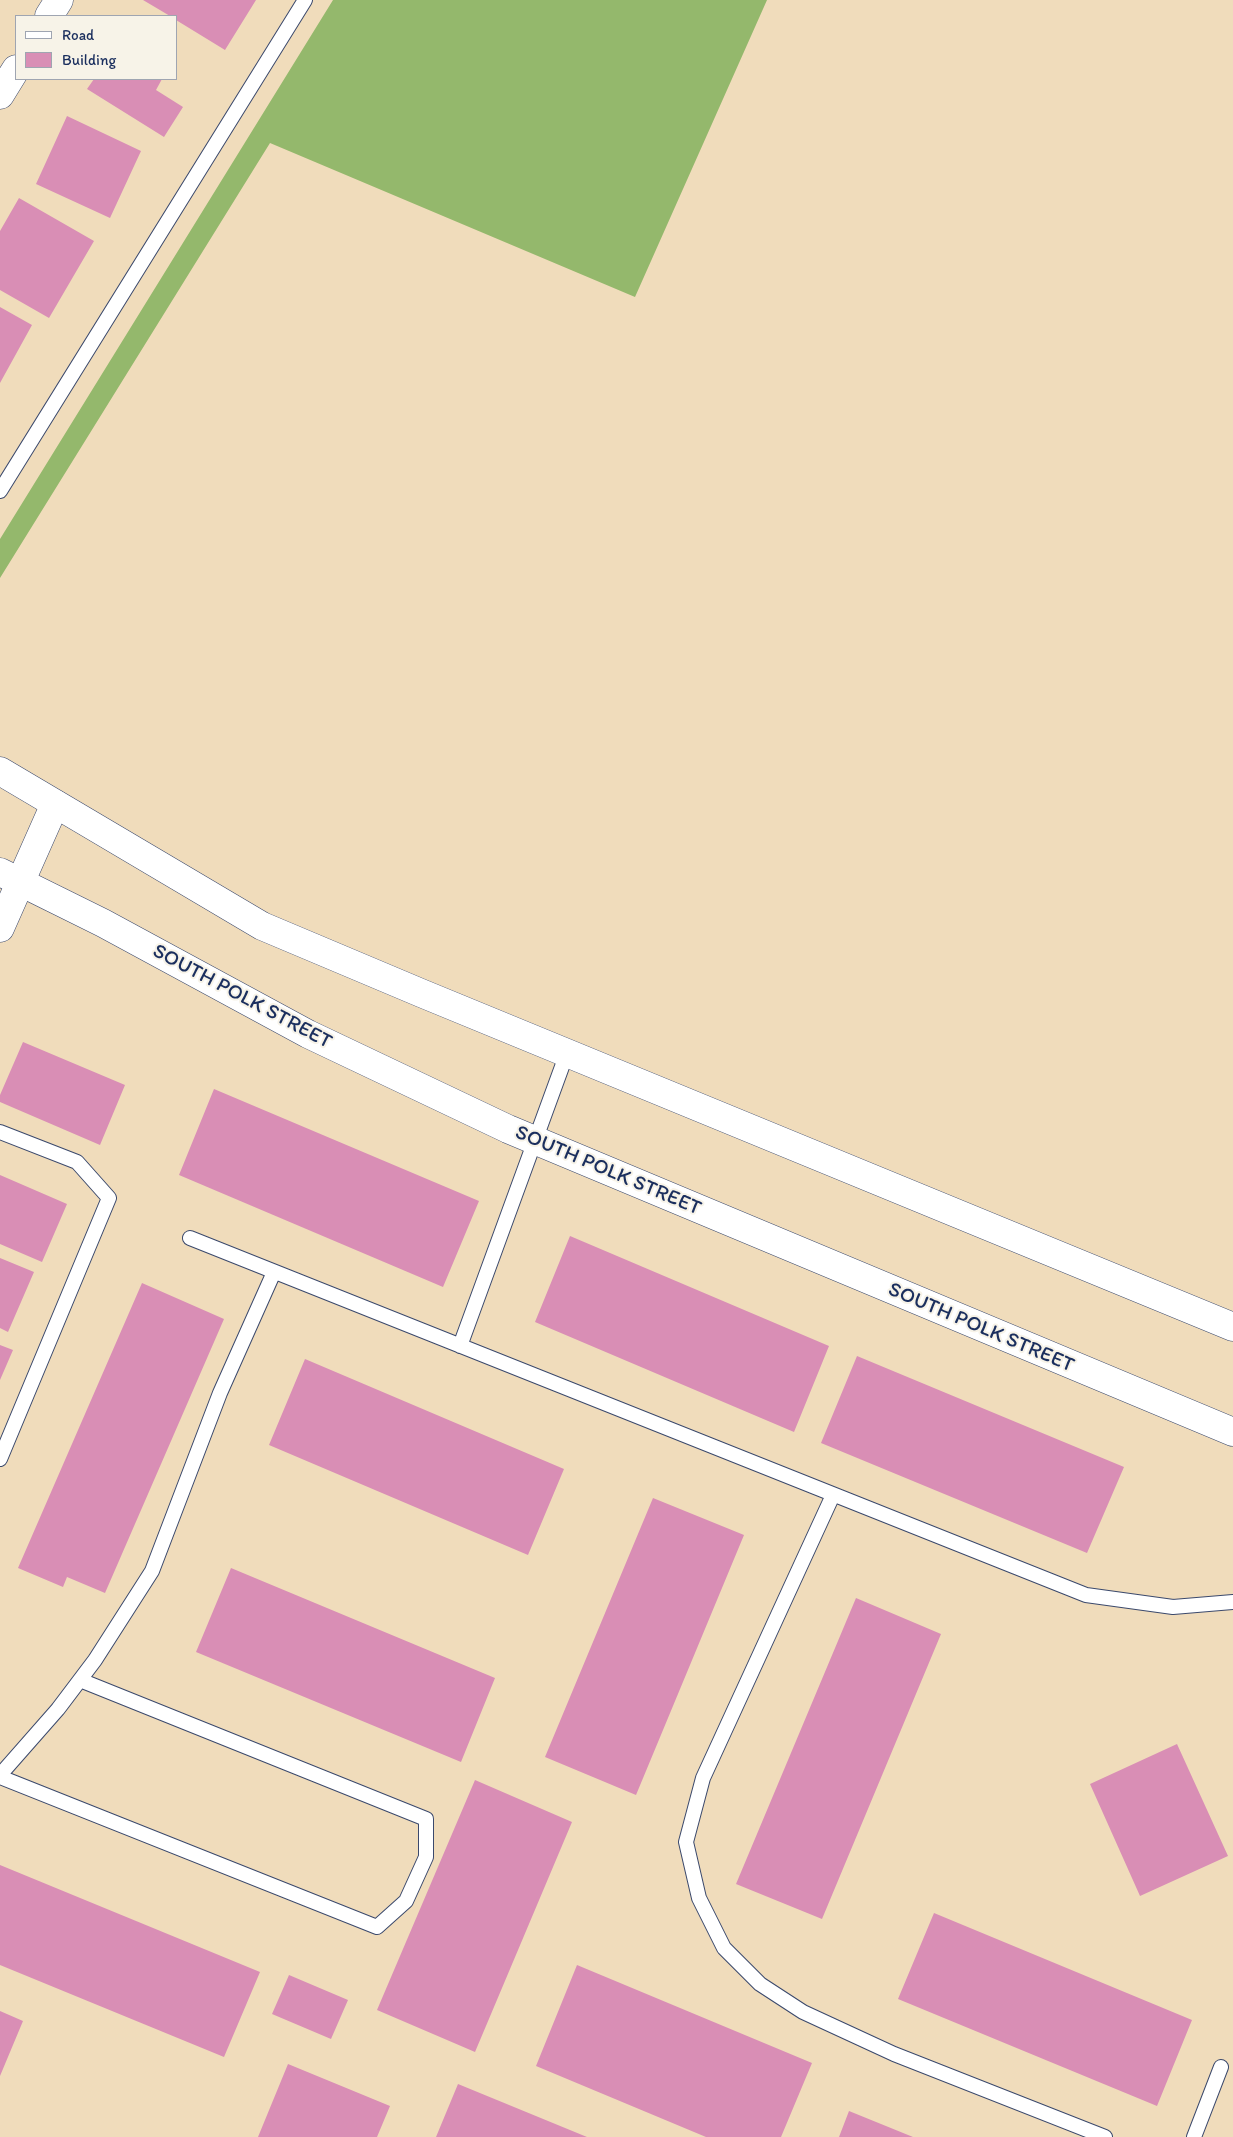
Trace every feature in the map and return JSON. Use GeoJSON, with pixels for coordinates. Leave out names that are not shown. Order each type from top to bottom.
{"type":"FeatureCollection","features":[{"type":"Feature","properties":{"kind":"main road"},"geometry":{"type":"LineString","coordinates":[[50,15],[59,0]]}},
{"type":"Feature","properties":{"kind":"main road"},"geometry":{"type":"LineString","coordinates":[[0,95],[15,70]]}},
{"type":"Feature","properties":{"kind":"main road"},"geometry":{"type":"LineString","coordinates":[[0,771],[262,926],[1233,1327]]}},
{"type":"Feature","properties":{"kind":"main road"},"geometry":{"type":"LineString","coordinates":[[0,928],[10,877],[55,804]]}},
{"type":"Feature","properties":{"kind":"main road","name":"SOUTH POLK STREET"},"geometry":{"type":"LineString","coordinates":[[10,877],[103,922],[308,1034],[534,1140],[1233,1432]]}},
{"type":"Feature","properties":{"kind":"lane"},"geometry":{"type":"LineString","coordinates":[[0,491],[305,0]]}},
{"type":"Feature","properties":{"kind":"lane"},"geometry":{"type":"LineString","coordinates":[[460,1346],[567,1053]]}},
{"type":"Feature","properties":{"kind":"lane"},"geometry":{"type":"LineString","coordinates":[[0,1132],[77,1162],[109,1198],[0,1459]]}},
{"type":"Feature","properties":{"kind":"lane"},"geometry":{"type":"LineString","coordinates":[[190,1238],[1086,1596],[1173,1607],[1233,1602]]}},
{"type":"Feature","properties":{"kind":"lane"},"geometry":{"type":"LineString","coordinates":[[80,1680],[426,1819],[426,1857],[406,1901],[377,1927],[0,1776],[58,1709],[80,1680],[152,1571],[220,1393],[274,1272]]}},
{"type":"Feature","properties":{"kind":"lane"},"geometry":{"type":"LineString","coordinates":[[833,1495],[703,1778],[686,1842],[698,1898],[724,1948],[760,1984],[803,2012],[894,2054],[1105,2137]]}},
{"type":"Feature","properties":{"kind":"lane"},"geometry":{"type":"LineString","coordinates":[[1194,2137],[1220,2067]]}},
{"type":"Feature","properties":{"kind":"green space"},"geometry":{"type":"Polygon","coordinates":[[[333,0],[767,0],[635,297],[270,143],[0,578],[0,539],[333,0]]]}},
{"type":"Feature","properties":{"kind":"building"},"geometry":{"type":"Polygon","coordinates":[[[143,0],[256,0],[225,50],[178,21],[178,15],[168,15],[143,0]]]}},
{"type":"Feature","properties":{"kind":"building"},"geometry":{"type":"Polygon","coordinates":[[[93,80],[161,80],[156,90],[183,107],[164,137],[87,89],[93,80]]]}},
{"type":"Feature","properties":{"kind":"building"},"geometry":{"type":"Polygon","coordinates":[[[67,116],[141,151],[110,218],[36,184],[67,116]]]}},
{"type":"Feature","properties":{"kind":"building"},"geometry":{"type":"Polygon","coordinates":[[[19,198],[94,241],[49,318],[0,290],[0,231],[19,198]]]}},
{"type":"Feature","properties":{"kind":"building"},"geometry":{"type":"Polygon","coordinates":[[[0,307],[32,325],[0,383],[0,307]]]}},
{"type":"Feature","properties":{"kind":"building"},"geometry":{"type":"Polygon","coordinates":[[[23,1042],[125,1085],[100,1145],[0,1102],[0,1095],[23,1042]]]}},
{"type":"Feature","properties":{"kind":"building"},"geometry":{"type":"Polygon","coordinates":[[[214,1089],[479,1201],[443,1287],[179,1175],[214,1089]]]}},
{"type":"Feature","properties":{"kind":"building"},"geometry":{"type":"Polygon","coordinates":[[[0,1175],[67,1204],[42,1262],[0,1244],[0,1175]]]}},
{"type":"Feature","properties":{"kind":"building"},"geometry":{"type":"Polygon","coordinates":[[[570,1236],[829,1346],[794,1432],[535,1322],[570,1236]]]}},
{"type":"Feature","properties":{"kind":"building"},"geometry":{"type":"Polygon","coordinates":[[[0,1258],[34,1272],[8,1332],[0,1328],[0,1258]]]}},
{"type":"Feature","properties":{"kind":"building"},"geometry":{"type":"Polygon","coordinates":[[[142,1283],[224,1319],[105,1593],[67,1577],[63,1587],[18,1568],[142,1283]]]}},
{"type":"Feature","properties":{"kind":"building"},"geometry":{"type":"Polygon","coordinates":[[[0,1345],[13,1350],[0,1380],[0,1345]]]}},
{"type":"Feature","properties":{"kind":"building"},"geometry":{"type":"Polygon","coordinates":[[[857,1356],[1124,1467],[1087,1553],[821,1443],[857,1356]]]}},
{"type":"Feature","properties":{"kind":"building"},"geometry":{"type":"Polygon","coordinates":[[[305,1359],[564,1469],[528,1555],[269,1445],[305,1359]]]}},
{"type":"Feature","properties":{"kind":"building"},"geometry":{"type":"Polygon","coordinates":[[[653,1498],[744,1535],[636,1795],[545,1757],[653,1498]]]}},
{"type":"Feature","properties":{"kind":"building"},"geometry":{"type":"Polygon","coordinates":[[[231,1568],[495,1678],[461,1762],[196,1652],[231,1568]]]}},
{"type":"Feature","properties":{"kind":"building"},"geometry":{"type":"Polygon","coordinates":[[[856,1598],[941,1634],[822,1919],[736,1884],[856,1598]]]}},
{"type":"Feature","properties":{"kind":"building"},"geometry":{"type":"Polygon","coordinates":[[[1177,1744],[1228,1856],[1140,1896],[1090,1784],[1177,1744]]]}},
{"type":"Feature","properties":{"kind":"building"},"geometry":{"type":"Polygon","coordinates":[[[475,1780],[572,1822],[475,2052],[377,2010],[475,1780]]]}},
{"type":"Feature","properties":{"kind":"building"},"geometry":{"type":"Polygon","coordinates":[[[0,1865],[260,1972],[224,2057],[0,1965],[0,1865]]]}},
{"type":"Feature","properties":{"kind":"building"},"geometry":{"type":"Polygon","coordinates":[[[934,1913],[1192,2020],[1157,2106],[898,1999],[934,1913]]]}},
{"type":"Feature","properties":{"kind":"building"},"geometry":{"type":"Polygon","coordinates":[[[577,1965],[812,2063],[781,2137],[706,2137],[536,2066],[577,1965]]]}},
{"type":"Feature","properties":{"kind":"building"},"geometry":{"type":"Polygon","coordinates":[[[289,1975],[348,2000],[331,2039],[272,2014],[289,1975]]]}},
{"type":"Feature","properties":{"kind":"building"},"geometry":{"type":"Polygon","coordinates":[[[0,2011],[23,2021],[0,2076],[0,2011]]]}},
{"type":"Feature","properties":{"kind":"building"},"geometry":{"type":"Polygon","coordinates":[[[288,2064],[390,2106],[377,2137],[258,2137],[288,2064]]]}},
{"type":"Feature","properties":{"kind":"building"},"geometry":{"type":"Polygon","coordinates":[[[458,2084],[587,2137],[436,2137],[458,2084]]]}},
{"type":"Feature","properties":{"kind":"building"},"geometry":{"type":"Polygon","coordinates":[[[849,2111],[913,2137],[839,2137],[849,2111]]]}}]}
